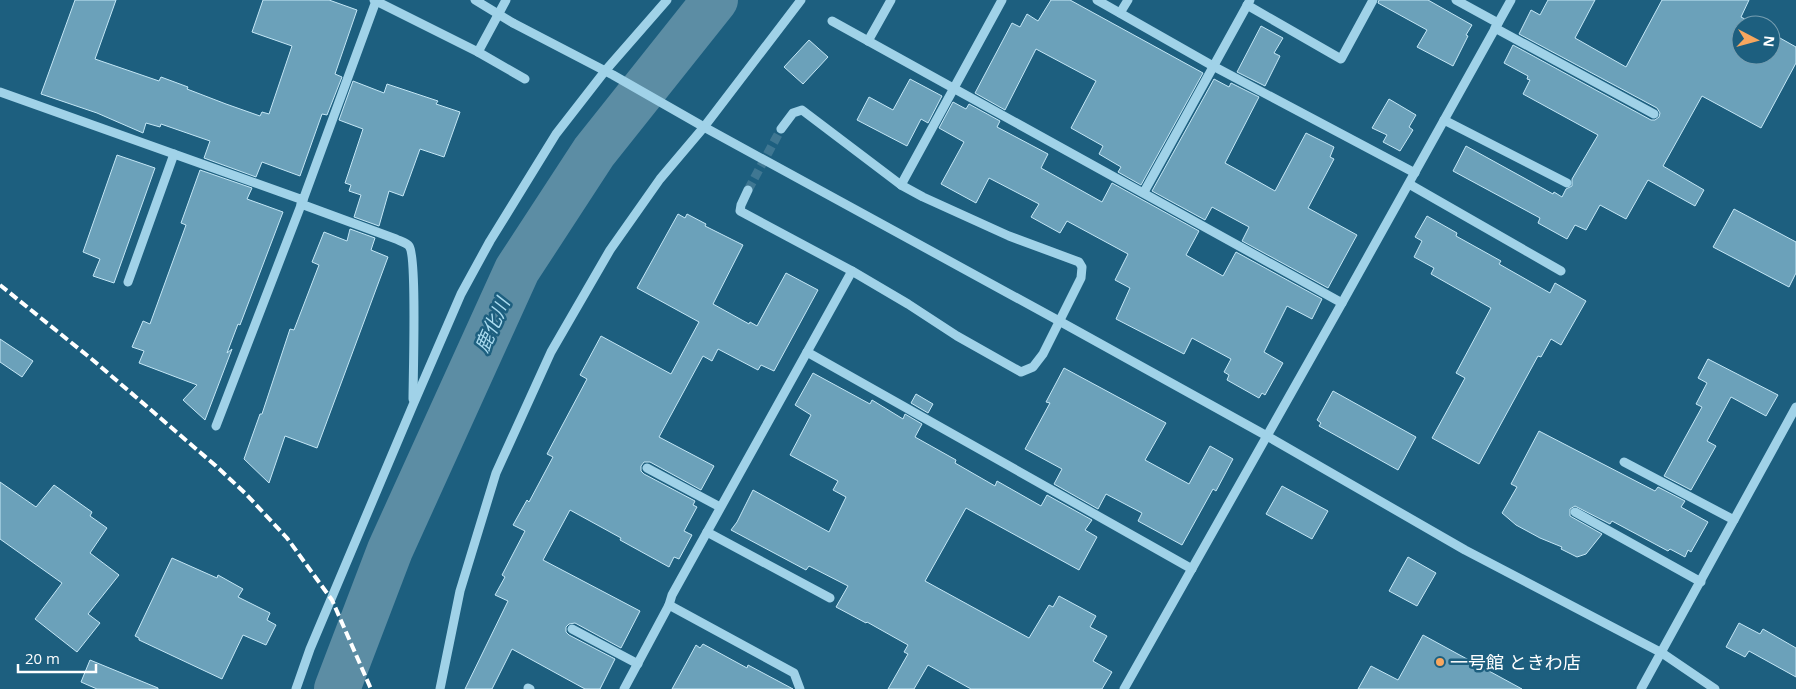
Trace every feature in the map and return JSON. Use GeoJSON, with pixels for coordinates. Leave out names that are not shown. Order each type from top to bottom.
{"type":"FeatureCollection","features":[{"type":"Feature","properties":{"kind":"street"},"geometry":{"type":"LineString","coordinates":[[216,426],[302,202],[375,0],[478,52],[525,79]]}},
{"type":"Feature","properties":{"kind":"street"},"geometry":{"type":"LineString","coordinates":[[475,0],[513,23],[609,73],[1267,436],[1465,550],[1662,653],[1715,689]]}},
{"type":"Feature","properties":{"kind":"street"},"geometry":{"type":"LineString","coordinates":[[478,52],[506,0]]}},
{"type":"Feature","properties":{"kind":"street"},"geometry":{"type":"LineString","coordinates":[[296,689],[310,649],[461,294],[490,241],[556,134],[609,73],[667,0]]}},
{"type":"Feature","properties":{"kind":"street"},"geometry":{"type":"LineString","coordinates":[[440,689],[460,591],[496,473],[551,352],[610,250],[660,179],[704,127],[800,0]]}},
{"type":"Feature","properties":{"kind":"street"},"geometry":{"type":"LineString","coordinates":[[868,42],[891,0]]}},
{"type":"Feature","properties":{"kind":"street"},"geometry":{"type":"LineString","coordinates":[[901,185],[1002,0]]}},
{"type":"Feature","properties":{"kind":"street"},"geometry":{"type":"LineString","coordinates":[[1097,0],[1213,66],[1415,173]]}},
{"type":"Feature","properties":{"kind":"street"},"geometry":{"type":"LineString","coordinates":[[1120,13],[1128,0]]}},
{"type":"Feature","properties":{"kind":"street"},"geometry":{"type":"LineString","coordinates":[[1144,192],[1249,3],[1341,59],[1373,0]]}},
{"type":"Feature","properties":{"kind":"street"},"geometry":{"type":"LineString","coordinates":[[1456,0],[1497,26],[1654,114]]}},
{"type":"Feature","properties":{"kind":"street"},"geometry":{"type":"LineString","coordinates":[[1124,689],[1511,0]]}},
{"type":"Feature","properties":{"kind":"street"},"geometry":{"type":"LineString","coordinates":[[832,22],[1144,192],[1164,205],[1342,303]]}},
{"type":"Feature","properties":{"kind":"street"},"geometry":{"type":"LineString","coordinates":[[0,92],[302,202],[409,246],[413,255],[414,280],[413,405]]}},
{"type":"Feature","properties":{"kind":"street"},"geometry":{"type":"LineString","coordinates":[[748,190],[740,211],[852,271],[957,336],[1021,372],[1033,367],[1043,354],[1061,322],[1081,278],[1082,267],[1079,262],[1009,236],[901,185],[802,110],[793,113],[781,129]]}},
{"type":"Feature","properties":{"kind":"street"},"geometry":{"type":"LineString","coordinates":[[1444,120],[1567,183]]}},
{"type":"Feature","properties":{"kind":"street"},"geometry":{"type":"LineString","coordinates":[[128,282],[174,154]]}},
{"type":"Feature","properties":{"kind":"street"},"geometry":{"type":"LineString","coordinates":[[1408,184],[1561,271]]}},
{"type":"Feature","properties":{"kind":"street"},"geometry":{"type":"LineString","coordinates":[[624,689],[720,507],[852,271]]}},
{"type":"Feature","properties":{"kind":"street"},"geometry":{"type":"LineString","coordinates":[[807,352],[1192,569]]}},
{"type":"Feature","properties":{"kind":"street"},"geometry":{"type":"LineString","coordinates":[[1641,689],[1796,407]]}},
{"type":"Feature","properties":{"kind":"street"},"geometry":{"type":"LineString","coordinates":[[1624,462],[1734,520]]}},
{"type":"Feature","properties":{"kind":"street"},"geometry":{"type":"LineString","coordinates":[[647,468],[720,507]]}},
{"type":"Feature","properties":{"kind":"street"},"geometry":{"type":"LineString","coordinates":[[1575,512],[1700,582]]}},
{"type":"Feature","properties":{"kind":"street"},"geometry":{"type":"LineString","coordinates":[[707,532],[830,598]]}},
{"type":"Feature","properties":{"kind":"street"},"geometry":{"type":"LineString","coordinates":[[669,605],[794,673],[800,689]]}},
{"type":"Feature","properties":{"kind":"street"},"geometry":{"type":"LineString","coordinates":[[572,629],[638,664]]}},
{"type":"Feature","properties":{"kind":"building"},"geometry":{"type":"Polygon","coordinates":[[[75,0],[116,0],[95,59],[159,81],[161,77],[188,87],[187,89],[260,116],[262,112],[269,114],[292,46],[252,32],[263,0],[329,0],[357,10],[335,74],[342,77],[327,115],[322,114],[300,176],[262,162],[256,177],[204,158],[210,141],[161,124],[160,127],[146,123],[143,133],[97,113],[41,94],[75,0]]]}},
{"type":"Feature","properties":{"kind":"building"},"geometry":{"type":"Polygon","coordinates":[[[1051,0],[1070,0],[1203,73],[1141,185],[1118,172],[1121,167],[1099,154],[1103,146],[1071,128],[1096,81],[1036,49],[1005,110],[975,93],[1012,23],[1020,27],[1027,14],[1038,21],[1051,0]]]}},
{"type":"Feature","properties":{"kind":"building"},"geometry":{"type":"Polygon","coordinates":[[[1379,0],[1428,0],[1472,25],[1453,66],[1417,47],[1427,30],[1378,3],[1379,0]]]}},
{"type":"Feature","properties":{"kind":"building"},"geometry":{"type":"Polygon","coordinates":[[[1548,0],[1595,0],[1575,38],[1626,67],[1662,0],[1749,0],[1742,15],[1731,15],[1731,65],[1781,65],[1781,39],[1796,47],[1796,63],[1761,128],[1702,96],[1663,166],[1704,190],[1695,206],[1648,180],[1626,219],[1600,205],[1586,230],[1575,225],[1567,239],[1538,223],[1540,218],[1453,171],[1466,146],[1553,194],[1554,192],[1562,197],[1566,189],[1572,186],[1572,179],[1598,135],[1523,94],[1530,80],[1527,79],[1528,76],[1504,63],[1513,45],[1651,120],[1659,117],[1660,113],[1657,108],[1519,34],[1531,10],[1540,15],[1548,0]]]}},
{"type":"Feature","properties":{"kind":"building"},"geometry":{"type":"Polygon","coordinates":[[[1261,26],[1283,38],[1274,53],[1280,56],[1265,86],[1237,72],[1261,26]]]}},
{"type":"Feature","properties":{"kind":"building"},"geometry":{"type":"Polygon","coordinates":[[[809,40],[828,57],[803,84],[784,67],[809,40]]]}},
{"type":"Feature","properties":{"kind":"building"},"geometry":{"type":"Polygon","coordinates":[[[910,79],[942,96],[928,123],[921,119],[907,146],[857,120],[869,97],[893,110],[910,79]]]}},
{"type":"Feature","properties":{"kind":"building"},"geometry":{"type":"Polygon","coordinates":[[[1214,79],[1229,87],[1231,83],[1259,97],[1225,163],[1275,191],[1306,133],[1334,147],[1330,157],[1334,159],[1308,208],[1357,235],[1328,288],[1242,241],[1249,227],[1212,207],[1205,220],[1152,191],[1214,79]]]}},
{"type":"Feature","properties":{"kind":"building"},"geometry":{"type":"Polygon","coordinates":[[[353,81],[384,93],[387,84],[438,101],[436,104],[460,112],[444,157],[420,149],[403,196],[389,191],[379,226],[354,217],[361,195],[349,191],[351,185],[345,183],[363,129],[339,120],[353,81]]]}},
{"type":"Feature","properties":{"kind":"building"},"geometry":{"type":"Polygon","coordinates":[[[1389,99],[1416,115],[1409,127],[1413,130],[1400,151],[1383,142],[1387,135],[1372,128],[1389,99]]]}},
{"type":"Feature","properties":{"kind":"building"},"geometry":{"type":"Polygon","coordinates":[[[953,102],[966,109],[969,104],[1000,121],[997,127],[1048,154],[1041,168],[1102,202],[1112,183],[1199,231],[1186,255],[1223,276],[1236,252],[1322,299],[1312,319],[1287,306],[1264,352],[1283,363],[1265,395],[1262,393],[1259,398],[1227,380],[1229,375],[1224,372],[1231,359],[1192,338],[1184,354],[1116,319],[1130,288],[1115,280],[1128,254],[1067,221],[1060,233],[1031,217],[1039,204],[989,178],[976,203],[941,184],[964,142],[939,128],[953,102]]]}},
{"type":"Feature","properties":{"kind":"building"},"geometry":{"type":"Polygon","coordinates":[[[117,155],[155,168],[114,283],[93,276],[100,259],[83,252],[117,155]]]}},
{"type":"Feature","properties":{"kind":"building"},"geometry":{"type":"Polygon","coordinates":[[[200,170],[252,188],[247,199],[283,212],[240,325],[238,324],[227,353],[232,349],[205,420],[183,400],[197,385],[139,363],[144,351],[132,347],[143,321],[150,324],[186,225],[181,223],[200,170]]]}},
{"type":"Feature","properties":{"kind":"building"},"geometry":{"type":"Polygon","coordinates":[[[1734,209],[1796,242],[1796,273],[1789,287],[1713,247],[1734,209]]]}},
{"type":"Feature","properties":{"kind":"building"},"geometry":{"type":"Polygon","coordinates":[[[678,214],[685,218],[687,214],[706,224],[705,226],[743,245],[713,304],[749,324],[750,322],[757,326],[786,273],[818,290],[774,371],[761,365],[758,370],[718,349],[712,361],[703,356],[659,437],[714,466],[701,490],[650,462],[644,462],[641,466],[641,471],[644,474],[695,501],[693,505],[697,507],[684,531],[692,535],[679,559],[674,557],[669,567],[570,510],[543,560],[640,611],[621,648],[575,623],[569,624],[566,627],[566,632],[569,635],[615,659],[600,689],[585,689],[512,649],[492,689],[465,689],[508,601],[495,595],[505,577],[502,575],[525,531],[513,525],[527,500],[529,502],[553,457],[547,454],[587,379],[580,375],[601,336],[671,374],[699,322],[637,288],[678,214]]]}},
{"type":"Feature","properties":{"kind":"building"},"geometry":{"type":"Polygon","coordinates":[[[1427,216],[1457,233],[1456,236],[1501,261],[1499,264],[1550,293],[1555,283],[1586,301],[1561,345],[1551,339],[1541,357],[1538,356],[1479,464],[1432,438],[1465,378],[1456,373],[1491,308],[1431,274],[1434,268],[1414,257],[1422,241],[1415,237],[1427,216]]]}},
{"type":"Feature","properties":{"kind":"building"},"geometry":{"type":"Polygon","coordinates":[[[350,229],[375,238],[371,250],[388,257],[317,448],[285,436],[269,483],[244,459],[260,414],[262,414],[290,329],[294,330],[319,265],[312,262],[324,232],[347,241],[350,229]]]}},
{"type":"Feature","properties":{"kind":"building"},"geometry":{"type":"Polygon","coordinates":[[[0,339],[33,361],[22,377],[0,362],[0,339]]]}},
{"type":"Feature","properties":{"kind":"building"},"geometry":{"type":"Polygon","coordinates":[[[1708,359],[1778,395],[1766,416],[1731,397],[1707,441],[1716,446],[1691,490],[1664,476],[1702,407],[1696,404],[1707,383],[1698,378],[1708,359]]]}},
{"type":"Feature","properties":{"kind":"building"},"geometry":{"type":"Polygon","coordinates":[[[1064,368],[1166,423],[1145,460],[1189,484],[1210,446],[1233,459],[1216,491],[1213,489],[1182,545],[1138,521],[1142,513],[1106,494],[1098,509],[1054,484],[1062,469],[1025,449],[1050,403],[1046,402],[1064,368]]]}},
{"type":"Feature","properties":{"kind":"building"},"geometry":{"type":"Polygon","coordinates":[[[813,373],[870,404],[872,400],[903,419],[905,414],[922,424],[915,437],[956,460],[955,463],[995,486],[997,481],[1041,506],[1047,495],[1092,520],[1085,530],[1097,537],[1079,570],[966,508],[925,581],[1029,638],[1049,605],[1053,607],[1059,596],[1096,616],[1090,627],[1107,636],[1093,661],[1112,672],[1102,689],[971,689],[928,665],[914,689],[888,689],[908,654],[904,652],[908,645],[836,607],[848,586],[809,566],[806,570],[731,530],[753,490],[829,532],[846,497],[833,490],[838,481],[790,455],[811,415],[795,405],[813,373]]]}},
{"type":"Feature","properties":{"kind":"building"},"geometry":{"type":"Polygon","coordinates":[[[1333,391],[1416,437],[1398,470],[1319,426],[1321,423],[1317,420],[1333,391]]]}},
{"type":"Feature","properties":{"kind":"building"},"geometry":{"type":"Polygon","coordinates":[[[916,394],[933,404],[928,413],[911,403],[916,394]]]}},
{"type":"Feature","properties":{"kind":"building"},"geometry":{"type":"Polygon","coordinates":[[[1539,431],[1655,491],[1658,487],[1685,501],[1681,507],[1708,522],[1691,552],[1688,550],[1685,557],[1670,549],[1668,551],[1612,521],[1610,524],[1575,506],[1570,509],[1570,516],[1602,534],[1586,554],[1577,557],[1561,549],[1562,547],[1516,525],[1502,513],[1517,487],[1511,484],[1539,431]]]}},
{"type":"Feature","properties":{"kind":"building"},"geometry":{"type":"Polygon","coordinates":[[[0,482],[36,507],[54,485],[92,512],[90,516],[107,528],[90,553],[119,575],[88,614],[100,623],[77,652],[35,619],[62,583],[0,539],[0,482]]]}},
{"type":"Feature","properties":{"kind":"building"},"geometry":{"type":"Polygon","coordinates":[[[1282,486],[1328,511],[1312,539],[1266,514],[1282,486]]]}},
{"type":"Feature","properties":{"kind":"building"},"geometry":{"type":"Polygon","coordinates":[[[1408,557],[1436,573],[1417,606],[1389,591],[1408,557]]]}},
{"type":"Feature","properties":{"kind":"building"},"geometry":{"type":"Polygon","coordinates":[[[172,558],[217,578],[218,575],[243,589],[238,597],[270,613],[267,620],[276,625],[266,645],[243,635],[222,679],[139,640],[135,636],[172,558]]]}},
{"type":"Feature","properties":{"kind":"building"},"geometry":{"type":"Polygon","coordinates":[[[1739,623],[1760,634],[1763,629],[1796,648],[1796,677],[1749,651],[1745,657],[1726,647],[1739,623]]]}},
{"type":"Feature","properties":{"kind":"building","name":"一号館 ときわ店"},"geometry":{"type":"Polygon","coordinates":[[[1423,635],[1522,689],[1358,689],[1371,666],[1398,680],[1423,635]]]}},
{"type":"Feature","properties":{"kind":"building"},"geometry":{"type":"Polygon","coordinates":[[[703,644],[747,668],[748,665],[793,689],[672,689],[696,645],[700,648],[703,644]]]}},
{"type":"Feature","properties":{"kind":"building"},"geometry":{"type":"Polygon","coordinates":[[[90,660],[158,689],[97,689],[81,682],[90,660]]]}},
{"type":"Feature","properties":{"kind":"waterway","name":"鹿化川"},"geometry":{"type":"LineString","coordinates":[[337,689],[390,550],[517,270],[594,152],[715,0]]}},
{"type":"Feature","properties":{"kind":"tunnel"},"geometry":{"type":"LineString","coordinates":[[748,190],[781,129]]}},
{"type":"Feature","properties":{"kind":"railway"},"geometry":{"type":"LineString","coordinates":[[0,285],[94,361],[216,466],[246,494],[287,538],[332,600],[371,689]]}},
{"type":"Feature","properties":{"kind":"place","name":"一号館 ときわ店"},"geometry":{"type":"Point","coordinates":[1440,662]}}]}
